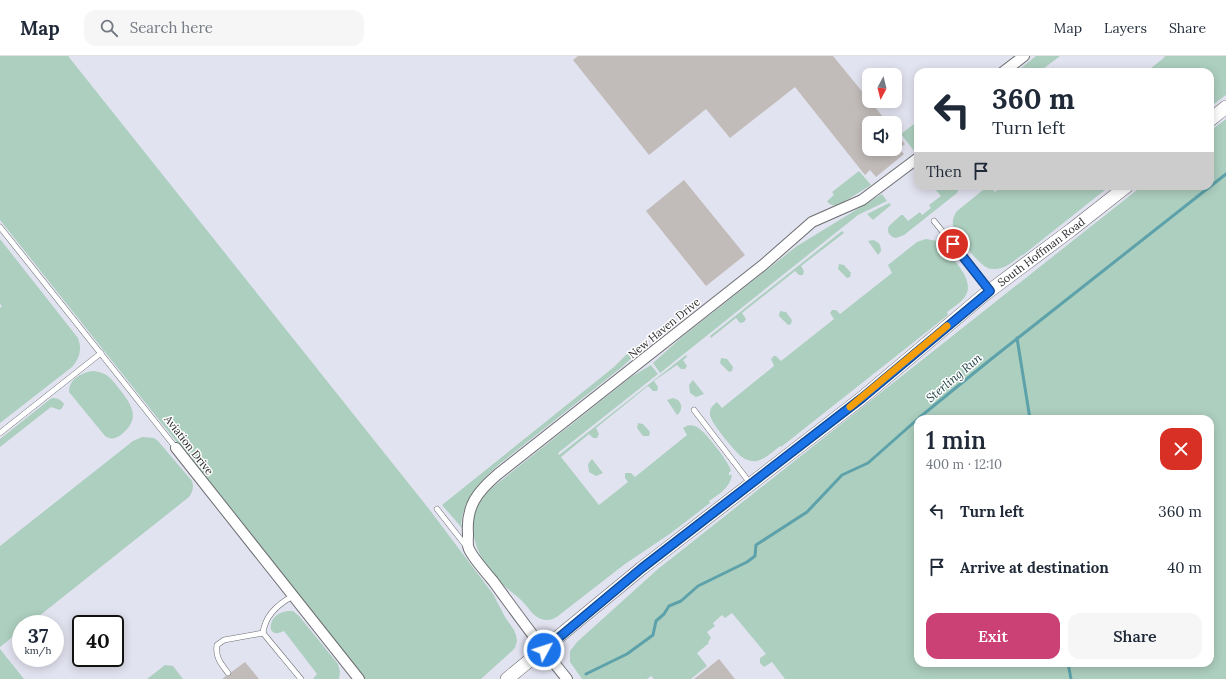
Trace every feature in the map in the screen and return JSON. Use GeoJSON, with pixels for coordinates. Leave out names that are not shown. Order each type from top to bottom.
{"type":"FeatureCollection","features":[{"type":"Feature","properties":{"kind":"street"},"geometry":{"type":"LineString","coordinates":[[1008,68],[1024,56]]}},
{"type":"Feature","properties":{"kind":"street"},"geometry":{"type":"LineString","coordinates":[[1214,117],[1226,107]]}},
{"type":"Feature","properties":{"kind":"street","name":"New Haven Drive"},"geometry":{"type":"LineString","coordinates":[[469,549],[467,528],[471,505],[479,492],[489,482],[763,265],[812,222],[862,200],[914,161]]}},
{"type":"Feature","properties":{"kind":"street","name":"South Hoffman Road"},"geometry":{"type":"LineString","coordinates":[[507,679],[642,568],[862,398],[990,291],[1122,190]]}},
{"type":"Feature","properties":{"kind":"street","name":"Aviation Drive"},"geometry":{"type":"LineString","coordinates":[[176,448],[357,678]]}},
{"type":"Feature","properties":{"kind":"street"},"geometry":{"type":"LineString","coordinates":[[469,549],[567,679]]}},
{"type":"Feature","properties":{"kind":"lane"},"geometry":{"type":"LineString","coordinates":[[934,221],[990,291]]}},
{"type":"Feature","properties":{"kind":"lane","name":"Aviation Drive"},"geometry":{"type":"LineString","coordinates":[[0,227],[176,448]]}},
{"type":"Feature","properties":{"kind":"lane"},"geometry":{"type":"LineString","coordinates":[[0,433],[101,353]]}},
{"type":"Feature","properties":{"kind":"lane"},"geometry":{"type":"LineString","coordinates":[[694,410],[751,483]]}},
{"type":"Feature","properties":{"kind":"lane"},"geometry":{"type":"LineString","coordinates":[[437,509],[469,549]]}},
{"type":"Feature","properties":{"kind":"lane"},"geometry":{"type":"LineString","coordinates":[[293,596],[282,602],[270,614],[264,626],[263,633],[301,679]]}},
{"type":"Feature","properties":{"kind":"lane"},"geometry":{"type":"LineString","coordinates":[[228,673],[219,662],[216,653],[217,645],[224,640],[263,633]]}},
{"type":"Feature","properties":{"kind":"shaded area"},"geometry":{"type":"Polygon","coordinates":[[[0,56],[1226,56],[1226,679],[0,679],[0,56]]]}},
{"type":"Feature","properties":{"kind":"green space"},"geometry":{"type":"Polygon","coordinates":[[[0,56],[68,56],[429,509],[493,594],[516,635],[517,641],[515,648],[481,679],[365,679],[0,220],[0,56]]]}},
{"type":"Feature","properties":{"kind":"green space"},"geometry":{"type":"Polygon","coordinates":[[[1036,56],[1060,56],[1044,68],[1021,68],[1036,56]]]}},
{"type":"Feature","properties":{"kind":"green space"},"geometry":{"type":"Polygon","coordinates":[[[1164,56],[1226,56],[1226,95],[1214,104],[1214,68],[1151,68],[1165,57],[1164,56]]]}},
{"type":"Feature","properties":{"kind":"green space"},"geometry":{"type":"Polygon","coordinates":[[[1226,119],[1226,679],[785,679],[772,662],[764,667],[760,663],[760,658],[766,654],[732,613],[725,618],[722,615],[713,623],[715,626],[707,632],[711,638],[708,642],[709,643],[697,653],[707,666],[691,679],[654,679],[651,676],[647,679],[582,679],[570,662],[570,651],[577,642],[658,569],[1137,190],[1214,190],[1214,128],[1226,119]]]}},
{"type":"Feature","properties":{"kind":"green space"},"geometry":{"type":"Polygon","coordinates":[[[914,124],[914,151],[902,133],[914,124]]]}},
{"type":"Feature","properties":{"kind":"green space"},"geometry":{"type":"Polygon","coordinates":[[[859,171],[871,185],[839,205],[829,204],[827,201],[834,195],[832,192],[859,171]]]}},
{"type":"Feature","properties":{"kind":"green space"},"geometry":{"type":"Polygon","coordinates":[[[936,190],[958,190],[957,193],[904,235],[896,238],[890,235],[888,232],[889,226],[901,215],[903,215],[908,221],[920,212],[922,215],[931,208],[929,205],[941,196],[936,190]]]}},
{"type":"Feature","properties":{"kind":"green space"},"geometry":{"type":"Polygon","coordinates":[[[983,190],[993,190],[995,192],[997,190],[1105,190],[1023,255],[999,269],[989,269],[986,267],[962,242],[953,226],[957,211],[983,190]]]}},
{"type":"Feature","properties":{"kind":"green space"},"geometry":{"type":"Polygon","coordinates":[[[882,194],[887,201],[858,215],[660,373],[653,363],[682,337],[797,246],[882,194]]]}},
{"type":"Feature","properties":{"kind":"green space"},"geometry":{"type":"Polygon","coordinates":[[[889,203],[891,205],[873,220],[867,214],[889,203]]]}},
{"type":"Feature","properties":{"kind":"green space"},"geometry":{"type":"Polygon","coordinates":[[[842,231],[844,233],[801,266],[804,271],[803,275],[799,275],[795,271],[742,313],[746,319],[744,322],[740,323],[736,318],[711,338],[710,336],[842,231]]]}},
{"type":"Feature","properties":{"kind":"green space"},"geometry":{"type":"Polygon","coordinates":[[[0,239],[78,338],[80,350],[77,360],[72,367],[0,423],[0,308],[2,306],[0,304],[0,239]]]}},
{"type":"Feature","properties":{"kind":"green space"},"geometry":{"type":"Polygon","coordinates":[[[926,239],[937,241],[956,262],[968,284],[964,298],[947,312],[948,315],[781,447],[780,446],[766,457],[757,461],[747,460],[739,454],[725,439],[713,422],[710,414],[713,405],[717,402],[722,408],[774,366],[771,359],[774,356],[781,361],[834,319],[830,313],[832,310],[836,310],[840,314],[892,273],[888,265],[917,242],[926,239]]]}},
{"type":"Feature","properties":{"kind":"green space"},"geometry":{"type":"Polygon","coordinates":[[[873,240],[881,247],[881,251],[878,255],[868,241],[873,240]]]}},
{"type":"Feature","properties":{"kind":"green space"},"geometry":{"type":"Polygon","coordinates":[[[839,264],[844,265],[851,273],[850,277],[847,278],[838,269],[839,264]]]}},
{"type":"Feature","properties":{"kind":"green space"},"geometry":{"type":"Polygon","coordinates":[[[780,311],[786,312],[792,320],[791,324],[788,325],[779,316],[780,311]]]}},
{"type":"Feature","properties":{"kind":"green space"},"geometry":{"type":"Polygon","coordinates":[[[634,347],[639,351],[622,367],[497,466],[478,485],[465,507],[462,516],[462,528],[442,505],[614,367],[634,347]]]}},
{"type":"Feature","properties":{"kind":"green space"},"geometry":{"type":"Polygon","coordinates":[[[686,355],[687,357],[683,360],[687,366],[685,369],[681,369],[677,365],[654,381],[658,387],[657,391],[653,391],[648,386],[596,428],[599,434],[597,438],[593,438],[589,434],[561,457],[599,505],[628,482],[625,478],[625,473],[631,473],[635,477],[687,435],[683,428],[693,425],[705,434],[730,467],[731,471],[729,472],[729,475],[732,475],[729,484],[717,496],[709,501],[710,503],[671,533],[625,564],[556,617],[548,620],[538,618],[524,602],[502,584],[492,573],[478,549],[474,536],[473,523],[476,511],[482,499],[493,487],[631,377],[651,365],[658,374],[558,453],[559,455],[686,355]]]}},
{"type":"Feature","properties":{"kind":"green space"},"geometry":{"type":"Polygon","coordinates":[[[721,358],[727,359],[733,367],[732,371],[729,372],[720,363],[721,358]]]}},
{"type":"Feature","properties":{"kind":"green space"},"geometry":{"type":"Polygon","coordinates":[[[94,371],[103,373],[110,378],[129,402],[133,413],[133,418],[128,429],[118,437],[109,438],[105,436],[69,392],[71,383],[74,379],[81,374],[94,371]]]}},
{"type":"Feature","properties":{"kind":"green space"},"geometry":{"type":"Polygon","coordinates":[[[693,380],[704,394],[696,397],[690,393],[689,385],[693,380]]]}},
{"type":"Feature","properties":{"kind":"green space"},"geometry":{"type":"Polygon","coordinates":[[[52,398],[62,401],[64,404],[60,410],[51,407],[0,447],[0,439],[52,398]]]}},
{"type":"Feature","properties":{"kind":"green space"},"geometry":{"type":"Polygon","coordinates":[[[673,398],[680,402],[681,406],[681,410],[677,415],[667,400],[673,398]]]}},
{"type":"Feature","properties":{"kind":"green space"},"geometry":{"type":"Polygon","coordinates":[[[638,423],[643,424],[650,432],[649,436],[643,436],[637,428],[638,423]]]}},
{"type":"Feature","properties":{"kind":"green space"},"geometry":{"type":"Polygon","coordinates":[[[142,437],[154,438],[158,441],[192,481],[193,489],[189,497],[40,615],[12,615],[12,637],[0,647],[0,546],[133,441],[142,437]]]}},
{"type":"Feature","properties":{"kind":"green space"},"geometry":{"type":"Polygon","coordinates":[[[592,459],[603,473],[596,476],[589,472],[588,464],[592,459]]]}},
{"type":"Feature","properties":{"kind":"green space"},"geometry":{"type":"Polygon","coordinates":[[[293,611],[299,616],[338,664],[340,672],[339,679],[313,679],[317,674],[284,631],[276,633],[271,630],[272,621],[277,615],[284,612],[293,611]]]}},
{"type":"Feature","properties":{"kind":"green space"},"geometry":{"type":"Polygon","coordinates":[[[0,649],[12,664],[12,667],[14,667],[24,679],[0,679],[0,649]]]}},
{"type":"Feature","properties":{"kind":"green space"},"geometry":{"type":"Polygon","coordinates":[[[165,665],[173,666],[183,679],[147,679],[165,665]]]}},
{"type":"Feature","properties":{"kind":"building"},"geometry":{"type":"Polygon","coordinates":[[[578,56],[833,56],[862,91],[862,108],[876,108],[882,116],[862,116],[862,156],[902,156],[876,177],[870,170],[865,175],[795,87],[730,138],[706,109],[649,155],[573,60],[578,56]]]}},
{"type":"Feature","properties":{"kind":"building"},"geometry":{"type":"Polygon","coordinates":[[[684,180],[745,255],[706,286],[646,211],[684,180]]]}},
{"type":"Feature","properties":{"kind":"building"},"geometry":{"type":"Polygon","coordinates":[[[719,659],[735,679],[694,679],[719,659]]]}},
{"type":"Feature","properties":{"kind":"building"},"geometry":{"type":"Polygon","coordinates":[[[245,662],[259,679],[222,679],[245,662]]]}},
{"type":"Feature","properties":{"kind":"waterway","name":"Sterling Run"},"geometry":{"type":"LineString","coordinates":[[1214,183],[1226,174]]}},
{"type":"Feature","properties":{"kind":"waterway","name":"Sterling Run"},"geometry":{"type":"LineString","coordinates":[[922,415],[1206,190]]}},
{"type":"Feature","properties":{"kind":"waterway"},"geometry":{"type":"LineString","coordinates":[[1017,338],[1029,415]]}},
{"type":"Feature","properties":{"kind":"waterway","name":"Sterling Run"},"geometry":{"type":"LineString","coordinates":[[586,674],[627,654],[653,635],[656,621],[664,614],[669,606],[681,601],[698,586],[747,562],[755,556],[756,545],[807,512],[842,475],[868,463],[914,422]]}},
{"type":"Feature","properties":{"kind":"waterway"},"geometry":{"type":"LineString","coordinates":[[1069,667],[1071,679]]}},
{"type":"Feature","properties":{"kind":"slow traffic"},"geometry":{"type":"LineString","coordinates":[[850,407],[947,326]]}},
{"type":"Feature","properties":{"kind":"route"},"geometry":{"type":"LineString","coordinates":[[544,650],[642,568],[862,398],[990,291],[953,244]]}}]}
